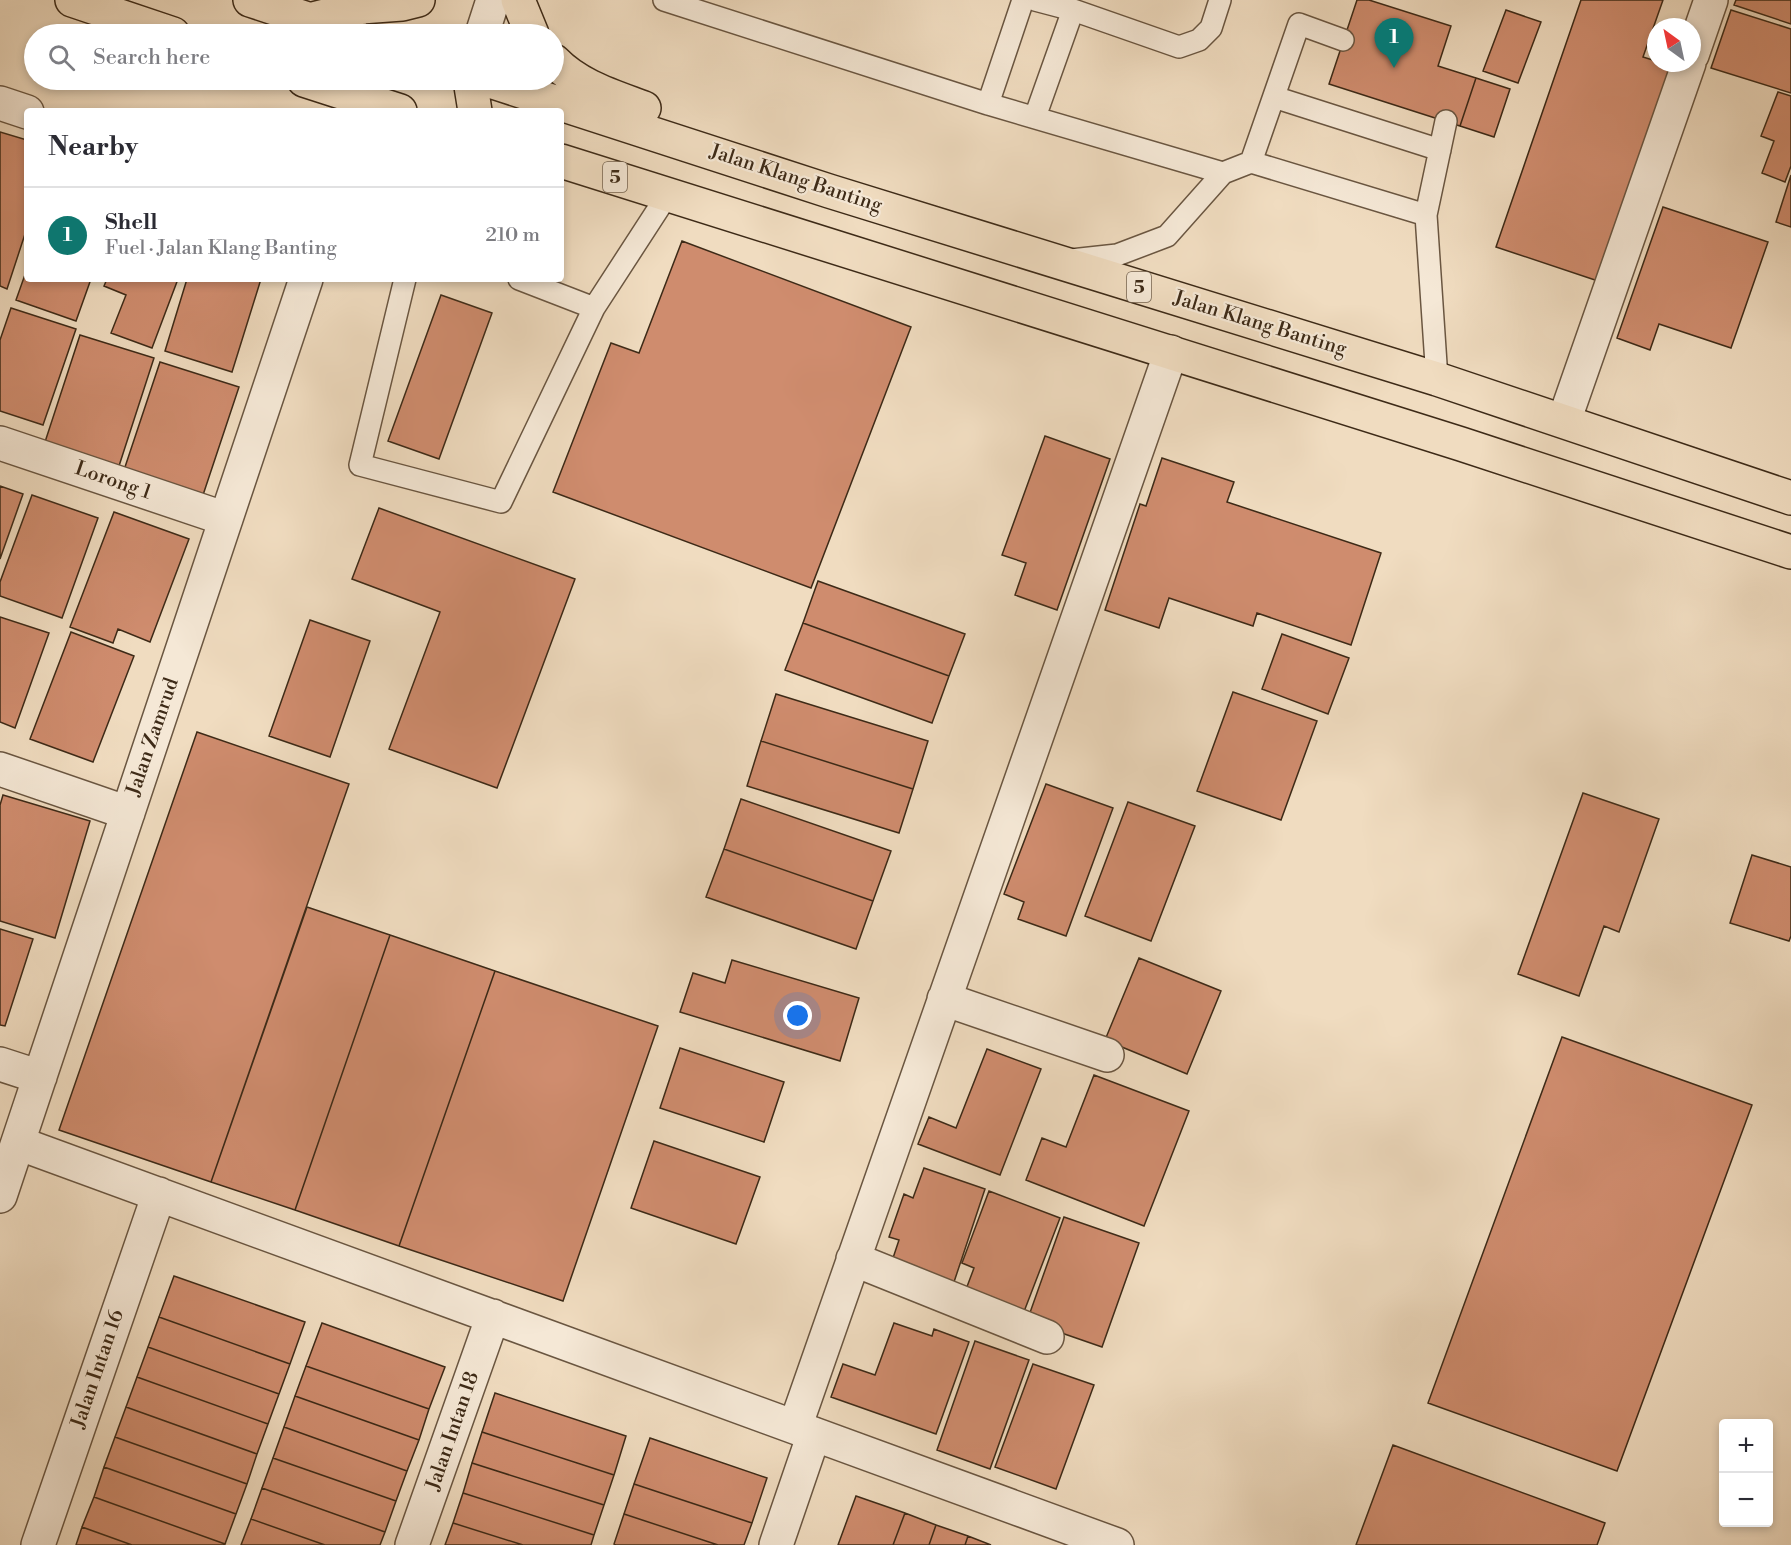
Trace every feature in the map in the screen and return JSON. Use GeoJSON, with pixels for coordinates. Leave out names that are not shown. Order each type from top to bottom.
{"type":"FeatureCollection","features":[{"type":"Feature","properties":{"kind":"highway"},"geometry":{"type":"LineString","coordinates":[[72,0],[143,24]]}},
{"type":"Feature","properties":{"kind":"highway"},"geometry":{"type":"LineString","coordinates":[[250,0],[322,24]]}},
{"type":"Feature","properties":{"kind":"highway"},"geometry":{"type":"LineString","coordinates":[[309,20],[361,7],[402,4],[418,0]]}},
{"type":"Feature","properties":{"kind":"highway"},"geometry":{"type":"LineString","coordinates":[[518,0],[528,24]]}},
{"type":"Feature","properties":{"kind":"highway"},"geometry":{"type":"LineString","coordinates":[[564,71],[600,92],[767,152],[829,190]]}},
{"type":"Feature","properties":{"kind":"highway"},"geometry":{"type":"LineString","coordinates":[[327,90],[364,106]]}},
{"type":"Feature","properties":{"kind":"highway"},"geometry":{"type":"LineString","coordinates":[[471,90],[474,108]]}},
{"type":"Feature","properties":{"kind":"highway","name":"Jalan Klang Banting"},"geometry":{"type":"LineString","coordinates":[[518,90],[1437,380],[1791,498]]}},
{"type":"Feature","properties":{"kind":"highway","name":"5"},"geometry":{"type":"LineString","coordinates":[[564,162],[1450,440],[1791,552]]}},
{"type":"Feature","properties":{"kind":"street"},"geometry":{"type":"LineString","coordinates":[[485,24],[493,0]]}},
{"type":"Feature","properties":{"kind":"street"},"geometry":{"type":"LineString","coordinates":[[1701,29],[1711,0]]}},
{"type":"Feature","properties":{"kind":"street"},"geometry":{"type":"LineString","coordinates":[[1564,421],[1686,72]]}},
{"type":"Feature","properties":{"kind":"street"},"geometry":{"type":"LineString","coordinates":[[0,103],[24,111]]}},
{"type":"Feature","properties":{"kind":"street","name":"Jalan Zamrud"},"geometry":{"type":"LineString","coordinates":[[0,1196],[305,282]]}},
{"type":"Feature","properties":{"kind":"street"},"geometry":{"type":"LineString","coordinates":[[776,1545],[805,1430],[853,1259],[1171,352]]}},
{"type":"Feature","properties":{"kind":"street","name":"Lorong 1"},"geometry":{"type":"LineString","coordinates":[[0,443],[226,519]]}},
{"type":"Feature","properties":{"kind":"street"},"geometry":{"type":"LineString","coordinates":[[0,768],[128,813]]}},
{"type":"Feature","properties":{"kind":"street"},"geometry":{"type":"LineString","coordinates":[[944,999],[1107,1055]]}},
{"type":"Feature","properties":{"kind":"street"},"geometry":{"type":"LineString","coordinates":[[0,1064],[40,1077]]}},
{"type":"Feature","properties":{"kind":"street"},"geometry":{"type":"LineString","coordinates":[[18,1143],[1117,1545]]}},
{"type":"Feature","properties":{"kind":"street","name":"Jalan Intan 16"},"geometry":{"type":"LineString","coordinates":[[38,1545],[159,1194]]}},
{"type":"Feature","properties":{"kind":"street"},"geometry":{"type":"LineString","coordinates":[[853,1259],[1047,1337]]}},
{"type":"Feature","properties":{"kind":"street","name":"Jalan Intan 18"},"geometry":{"type":"LineString","coordinates":[[412,1545],[493,1316]]}},
{"type":"Feature","properties":{"kind":"lane"},"geometry":{"type":"LineString","coordinates":[[664,0],[988,104],[1223,173]]}},
{"type":"Feature","properties":{"kind":"lane"},"geometry":{"type":"LineString","coordinates":[[988,104],[1023,0]]}},
{"type":"Feature","properties":{"kind":"lane"},"geometry":{"type":"LineString","coordinates":[[1035,0],[1073,10],[1179,47],[1199,40],[1211,28],[1220,0]]}},
{"type":"Feature","properties":{"kind":"lane"},"geometry":{"type":"LineString","coordinates":[[1035,117],[1073,10]]}},
{"type":"Feature","properties":{"kind":"lane"},"geometry":{"type":"LineString","coordinates":[[1251,162],[1299,24],[1343,40]]}},
{"type":"Feature","properties":{"kind":"lane"},"geometry":{"type":"LineString","coordinates":[[1274,98],[1440,150]]}},
{"type":"Feature","properties":{"kind":"lane"},"geometry":{"type":"LineString","coordinates":[[1437,380],[1426,215],[1446,121]]}},
{"type":"Feature","properties":{"kind":"lane"},"geometry":{"type":"LineString","coordinates":[[1058,262],[1117,255],[1167,236],[1223,173],[1251,162],[1426,215]]}},
{"type":"Feature","properties":{"kind":"lane"},"geometry":{"type":"LineString","coordinates":[[404,282],[360,465],[501,502],[594,308],[668,194]]}},
{"type":"Feature","properties":{"kind":"lane"},"geometry":{"type":"LineString","coordinates":[[527,282],[594,308]]}},
{"type":"Feature","properties":{"kind":"building"},"geometry":{"type":"Polygon","coordinates":[[[1357,0],[1369,0],[1451,26],[1438,66],[1476,78],[1460,126],[1329,84],[1357,0]]]}},
{"type":"Feature","properties":{"kind":"building"},"geometry":{"type":"Polygon","coordinates":[[[1581,0],[1663,0],[1657,18],[1647,18],[1647,46],[1643,57],[1647,58],[1647,72],[1672,72],[1601,282],[1496,247],[1581,0]]]}},
{"type":"Feature","properties":{"kind":"building"},"geometry":{"type":"Polygon","coordinates":[[[1736,0],[1791,0],[1791,24],[1734,5],[1736,0]]]}},
{"type":"Feature","properties":{"kind":"building"},"geometry":{"type":"Polygon","coordinates":[[[1506,10],[1541,22],[1518,83],[1483,71],[1506,10]]]}},
{"type":"Feature","properties":{"kind":"building"},"geometry":{"type":"Polygon","coordinates":[[[1731,10],[1791,29],[1791,93],[1711,68],[1731,10]]]}},
{"type":"Feature","properties":{"kind":"building"},"geometry":{"type":"Polygon","coordinates":[[[1476,78],[1510,89],[1494,137],[1460,126],[1476,78]]]}},
{"type":"Feature","properties":{"kind":"building"},"geometry":{"type":"Polygon","coordinates":[[[1778,92],[1791,96],[1791,166],[1785,182],[1762,173],[1774,141],[1761,136],[1778,92]]]}},
{"type":"Feature","properties":{"kind":"building"},"geometry":{"type":"Polygon","coordinates":[[[0,132],[24,139],[24,237],[7,289],[0,286],[0,132]]]}},
{"type":"Feature","properties":{"kind":"building"},"geometry":{"type":"Polygon","coordinates":[[[1791,175],[1791,227],[1776,222],[1791,175]]]}},
{"type":"Feature","properties":{"kind":"building"},"geometry":{"type":"Polygon","coordinates":[[[1663,207],[1768,242],[1731,348],[1659,324],[1650,350],[1617,338],[1663,207]]]}},
{"type":"Feature","properties":{"kind":"building"},"geometry":{"type":"Polygon","coordinates":[[[682,241],[911,327],[811,588],[553,492],[611,343],[639,353],[682,241]]]}},
{"type":"Feature","properties":{"kind":"building"},"geometry":{"type":"Polygon","coordinates":[[[24,277],[24,282],[90,282],[76,321],[16,300],[24,277]]]}},
{"type":"Feature","properties":{"kind":"building"},"geometry":{"type":"Polygon","coordinates":[[[106,282],[177,282],[152,348],[111,333],[126,295],[104,286],[106,282]]]}},
{"type":"Feature","properties":{"kind":"building"},"geometry":{"type":"Polygon","coordinates":[[[186,282],[260,282],[232,372],[165,351],[186,282]]]}},
{"type":"Feature","properties":{"kind":"building"},"geometry":{"type":"Polygon","coordinates":[[[441,295],[492,313],[439,459],[388,441],[441,295]]]}},
{"type":"Feature","properties":{"kind":"building"},"geometry":{"type":"Polygon","coordinates":[[[11,308],[76,329],[43,425],[0,411],[0,340],[11,308]]]}},
{"type":"Feature","properties":{"kind":"building"},"geometry":{"type":"Polygon","coordinates":[[[80,335],[154,358],[118,469],[44,445],[80,335]]]}},
{"type":"Feature","properties":{"kind":"building"},"geometry":{"type":"Polygon","coordinates":[[[160,362],[239,387],[202,498],[123,473],[160,362]]]}},
{"type":"Feature","properties":{"kind":"building"},"geometry":{"type":"Polygon","coordinates":[[[1045,436],[1110,459],[1057,610],[1015,595],[1026,563],[1002,555],[1045,436]]]}},
{"type":"Feature","properties":{"kind":"building"},"geometry":{"type":"Polygon","coordinates":[[[1162,458],[1234,482],[1227,502],[1381,553],[1351,645],[1257,613],[1253,626],[1169,598],[1159,628],[1105,610],[1140,504],[1146,506],[1162,458]]]}},
{"type":"Feature","properties":{"kind":"building"},"geometry":{"type":"Polygon","coordinates":[[[0,486],[23,494],[0,559],[0,486]]]}},
{"type":"Feature","properties":{"kind":"building"},"geometry":{"type":"Polygon","coordinates":[[[32,495],[98,518],[62,618],[0,596],[0,582],[32,495]]]}},
{"type":"Feature","properties":{"kind":"building"},"geometry":{"type":"Polygon","coordinates":[[[379,508],[575,579],[497,788],[389,749],[440,612],[352,579],[379,508]]]}},
{"type":"Feature","properties":{"kind":"building"},"geometry":{"type":"Polygon","coordinates":[[[114,512],[189,539],[150,642],[118,629],[113,643],[70,627],[114,512]]]}},
{"type":"Feature","properties":{"kind":"building"},"geometry":{"type":"Polygon","coordinates":[[[818,581],[965,634],[949,676],[803,623],[818,581]]]}},
{"type":"Feature","properties":{"kind":"building"},"geometry":{"type":"Polygon","coordinates":[[[0,617],[49,633],[15,728],[0,722],[0,617]]]}},
{"type":"Feature","properties":{"kind":"building"},"geometry":{"type":"Polygon","coordinates":[[[310,620],[370,641],[330,757],[269,736],[310,620]]]}},
{"type":"Feature","properties":{"kind":"building"},"geometry":{"type":"Polygon","coordinates":[[[803,623],[949,676],[932,723],[785,670],[803,623]]]}},
{"type":"Feature","properties":{"kind":"building"},"geometry":{"type":"Polygon","coordinates":[[[71,632],[134,656],[93,762],[30,739],[71,632]]]}},
{"type":"Feature","properties":{"kind":"building"},"geometry":{"type":"Polygon","coordinates":[[[1282,634],[1349,658],[1328,714],[1262,689],[1282,634]]]}},
{"type":"Feature","properties":{"kind":"building"},"geometry":{"type":"Polygon","coordinates":[[[1233,692],[1317,721],[1281,820],[1197,791],[1233,692]]]}},
{"type":"Feature","properties":{"kind":"building"},"geometry":{"type":"Polygon","coordinates":[[[776,694],[928,741],[913,789],[761,741],[776,694]]]}},
{"type":"Feature","properties":{"kind":"building"},"geometry":{"type":"Polygon","coordinates":[[[197,732],[349,784],[211,1182],[59,1130],[197,732]]]}},
{"type":"Feature","properties":{"kind":"building"},"geometry":{"type":"Polygon","coordinates":[[[761,741],[913,789],[899,833],[747,786],[761,741]]]}},
{"type":"Feature","properties":{"kind":"building"},"geometry":{"type":"Polygon","coordinates":[[[1046,784],[1113,808],[1066,936],[1018,919],[1024,902],[1004,894],[1046,784]]]}},
{"type":"Feature","properties":{"kind":"building"},"geometry":{"type":"Polygon","coordinates":[[[1583,793],[1659,819],[1619,932],[1604,926],[1579,996],[1518,974],[1583,793]]]}},
{"type":"Feature","properties":{"kind":"building"},"geometry":{"type":"Polygon","coordinates":[[[3,795],[90,821],[55,938],[0,921],[0,805],[3,795]]]}},
{"type":"Feature","properties":{"kind":"building"},"geometry":{"type":"Polygon","coordinates":[[[741,799],[891,851],[873,901],[724,849],[741,799]]]}},
{"type":"Feature","properties":{"kind":"building"},"geometry":{"type":"Polygon","coordinates":[[[1128,802],[1195,826],[1151,941],[1085,916],[1128,802]]]}},
{"type":"Feature","properties":{"kind":"building"},"geometry":{"type":"Polygon","coordinates":[[[724,849],[873,901],[856,949],[706,897],[724,849]]]}},
{"type":"Feature","properties":{"kind":"building"},"geometry":{"type":"Polygon","coordinates":[[[1752,855],[1791,867],[1791,936],[1789,941],[1730,923],[1752,855]]]}},
{"type":"Feature","properties":{"kind":"building"},"geometry":{"type":"Polygon","coordinates":[[[307,907],[390,935],[295,1210],[211,1182],[307,907]]]}},
{"type":"Feature","properties":{"kind":"building"},"geometry":{"type":"Polygon","coordinates":[[[0,929],[33,939],[5,1026],[0,1025],[0,929]]]}},
{"type":"Feature","properties":{"kind":"building"},"geometry":{"type":"Polygon","coordinates":[[[390,935],[495,971],[399,1246],[295,1210],[390,935]]]}},
{"type":"Feature","properties":{"kind":"building"},"geometry":{"type":"Polygon","coordinates":[[[1139,958],[1221,991],[1187,1074],[1105,1040],[1139,958]]]}},
{"type":"Feature","properties":{"kind":"building"},"geometry":{"type":"Polygon","coordinates":[[[732,960],[859,998],[840,1061],[680,1012],[693,973],[725,983],[732,960]]]}},
{"type":"Feature","properties":{"kind":"building"},"geometry":{"type":"Polygon","coordinates":[[[495,971],[658,1026],[563,1301],[399,1246],[495,971]]]}},
{"type":"Feature","properties":{"kind":"building"},"geometry":{"type":"Polygon","coordinates":[[[1562,1037],[1752,1105],[1617,1471],[1428,1403],[1562,1037]]]}},
{"type":"Feature","properties":{"kind":"building"},"geometry":{"type":"Polygon","coordinates":[[[680,1048],[784,1082],[764,1142],[660,1108],[680,1048]]]}},
{"type":"Feature","properties":{"kind":"building"},"geometry":{"type":"Polygon","coordinates":[[[987,1049],[1041,1069],[1000,1175],[918,1144],[929,1117],[956,1128],[987,1049]]]}},
{"type":"Feature","properties":{"kind":"building"},"geometry":{"type":"Polygon","coordinates":[[[1094,1075],[1189,1111],[1144,1226],[1026,1180],[1042,1138],[1066,1147],[1094,1075]]]}},
{"type":"Feature","properties":{"kind":"building"},"geometry":{"type":"Polygon","coordinates":[[[654,1141],[760,1177],[736,1244],[631,1208],[654,1141]]]}},
{"type":"Feature","properties":{"kind":"building"},"geometry":{"type":"Polygon","coordinates":[[[924,1168],[985,1189],[950,1294],[888,1273],[899,1240],[889,1237],[904,1194],[913,1198],[924,1168]]]}},
{"type":"Feature","properties":{"kind":"building"},"geometry":{"type":"Polygon","coordinates":[[[989,1191],[1060,1218],[1020,1322],[962,1300],[974,1268],[962,1263],[989,1191]]]}},
{"type":"Feature","properties":{"kind":"building"},"geometry":{"type":"Polygon","coordinates":[[[1064,1217],[1139,1243],[1102,1347],[1027,1321],[1064,1217]]]}},
{"type":"Feature","properties":{"kind":"building"},"geometry":{"type":"Polygon","coordinates":[[[174,1276],[305,1322],[290,1364],[159,1317],[174,1276]]]}},
{"type":"Feature","properties":{"kind":"building"},"geometry":{"type":"Polygon","coordinates":[[[159,1317],[290,1364],[279,1394],[148,1347],[159,1317]]]}},
{"type":"Feature","properties":{"kind":"building"},"geometry":{"type":"Polygon","coordinates":[[[322,1323],[445,1367],[429,1409],[306,1366],[322,1323]]]}},
{"type":"Feature","properties":{"kind":"building"},"geometry":{"type":"Polygon","coordinates":[[[894,1323],[932,1336],[934,1329],[969,1342],[936,1434],[831,1397],[843,1364],[875,1375],[894,1323]]]}},
{"type":"Feature","properties":{"kind":"building"},"geometry":{"type":"Polygon","coordinates":[[[975,1341],[1029,1360],[990,1469],[937,1450],[975,1341]]]}},
{"type":"Feature","properties":{"kind":"building"},"geometry":{"type":"Polygon","coordinates":[[[148,1347],[279,1394],[268,1424],[137,1377],[148,1347]]]}},
{"type":"Feature","properties":{"kind":"building"},"geometry":{"type":"Polygon","coordinates":[[[1033,1364],[1094,1385],[1056,1489],[995,1467],[1033,1364]]]}},
{"type":"Feature","properties":{"kind":"building"},"geometry":{"type":"Polygon","coordinates":[[[306,1366],[429,1409],[419,1440],[295,1396],[306,1366]]]}},
{"type":"Feature","properties":{"kind":"building"},"geometry":{"type":"Polygon","coordinates":[[[137,1377],[268,1424],[257,1454],[126,1407],[137,1377]]]}},
{"type":"Feature","properties":{"kind":"building"},"geometry":{"type":"Polygon","coordinates":[[[495,1393],[626,1436],[614,1475],[482,1432],[495,1393]]]}},
{"type":"Feature","properties":{"kind":"building"},"geometry":{"type":"Polygon","coordinates":[[[295,1396],[419,1440],[407,1471],[284,1427],[295,1396]]]}},
{"type":"Feature","properties":{"kind":"building"},"geometry":{"type":"Polygon","coordinates":[[[126,1407],[257,1454],[247,1484],[115,1437],[126,1407]]]}},
{"type":"Feature","properties":{"kind":"building"},"geometry":{"type":"Polygon","coordinates":[[[284,1427],[407,1471],[396,1501],[273,1458],[284,1427]]]}},
{"type":"Feature","properties":{"kind":"building"},"geometry":{"type":"Polygon","coordinates":[[[482,1432],[614,1475],[604,1505],[472,1463],[482,1432]]]}},
{"type":"Feature","properties":{"kind":"building"},"geometry":{"type":"Polygon","coordinates":[[[115,1437],[247,1484],[236,1514],[104,1467],[115,1437]]]}},
{"type":"Feature","properties":{"kind":"building"},"geometry":{"type":"Polygon","coordinates":[[[650,1438],[767,1478],[752,1523],[634,1484],[650,1438]]]}},
{"type":"Feature","properties":{"kind":"building"},"geometry":{"type":"Polygon","coordinates":[[[1393,1445],[1605,1523],[1597,1545],[1356,1545],[1393,1445]]]}},
{"type":"Feature","properties":{"kind":"building"},"geometry":{"type":"Polygon","coordinates":[[[273,1458],[396,1501],[385,1532],[262,1488],[273,1458]]]}},
{"type":"Feature","properties":{"kind":"building"},"geometry":{"type":"Polygon","coordinates":[[[472,1463],[604,1505],[594,1535],[463,1493],[472,1463]]]}},
{"type":"Feature","properties":{"kind":"building"},"geometry":{"type":"Polygon","coordinates":[[[104,1467],[236,1514],[225,1544],[94,1497],[104,1467]]]}},
{"type":"Feature","properties":{"kind":"building"},"geometry":{"type":"Polygon","coordinates":[[[634,1484],[752,1523],[744,1545],[718,1545],[624,1514],[634,1484]]]}},
{"type":"Feature","properties":{"kind":"building"},"geometry":{"type":"Polygon","coordinates":[[[262,1488],[385,1532],[380,1545],[325,1545],[251,1519],[262,1488]]]}},
{"type":"Feature","properties":{"kind":"building"},"geometry":{"type":"Polygon","coordinates":[[[463,1493],[594,1535],[591,1545],[523,1545],[453,1523],[463,1493]]]}},
{"type":"Feature","properties":{"kind":"building"},"geometry":{"type":"Polygon","coordinates":[[[856,1496],[905,1513],[893,1545],[838,1545],[856,1496]]]}},
{"type":"Feature","properties":{"kind":"building"},"geometry":{"type":"Polygon","coordinates":[[[94,1497],[225,1544],[132,1545],[82,1527],[94,1497]]]}},
{"type":"Feature","properties":{"kind":"building"},"geometry":{"type":"Polygon","coordinates":[[[905,1513],[936,1525],[929,1545],[893,1545],[905,1513]]]}},
{"type":"Feature","properties":{"kind":"building"},"geometry":{"type":"Polygon","coordinates":[[[624,1514],[718,1545],[616,1545],[614,1544],[624,1514]]]}},
{"type":"Feature","properties":{"kind":"building"},"geometry":{"type":"Polygon","coordinates":[[[251,1519],[325,1545],[241,1545],[251,1519]]]}},
{"type":"Feature","properties":{"kind":"building"},"geometry":{"type":"Polygon","coordinates":[[[453,1523],[523,1545],[445,1545],[453,1523]]]}},
{"type":"Feature","properties":{"kind":"building"},"geometry":{"type":"Polygon","coordinates":[[[936,1525],[968,1536],[965,1545],[929,1545],[936,1525]]]}},
{"type":"Feature","properties":{"kind":"building"},"geometry":{"type":"Polygon","coordinates":[[[82,1527],[132,1545],[76,1545],[82,1527]]]}},
{"type":"Feature","properties":{"kind":"building"},"geometry":{"type":"Polygon","coordinates":[[[968,1536],[991,1545],[965,1545],[968,1536]]]}},
{"type":"Feature","properties":{"kind":"place","name":"Shell"},"geometry":{"type":"Point","coordinates":[1394,68]}}]}
